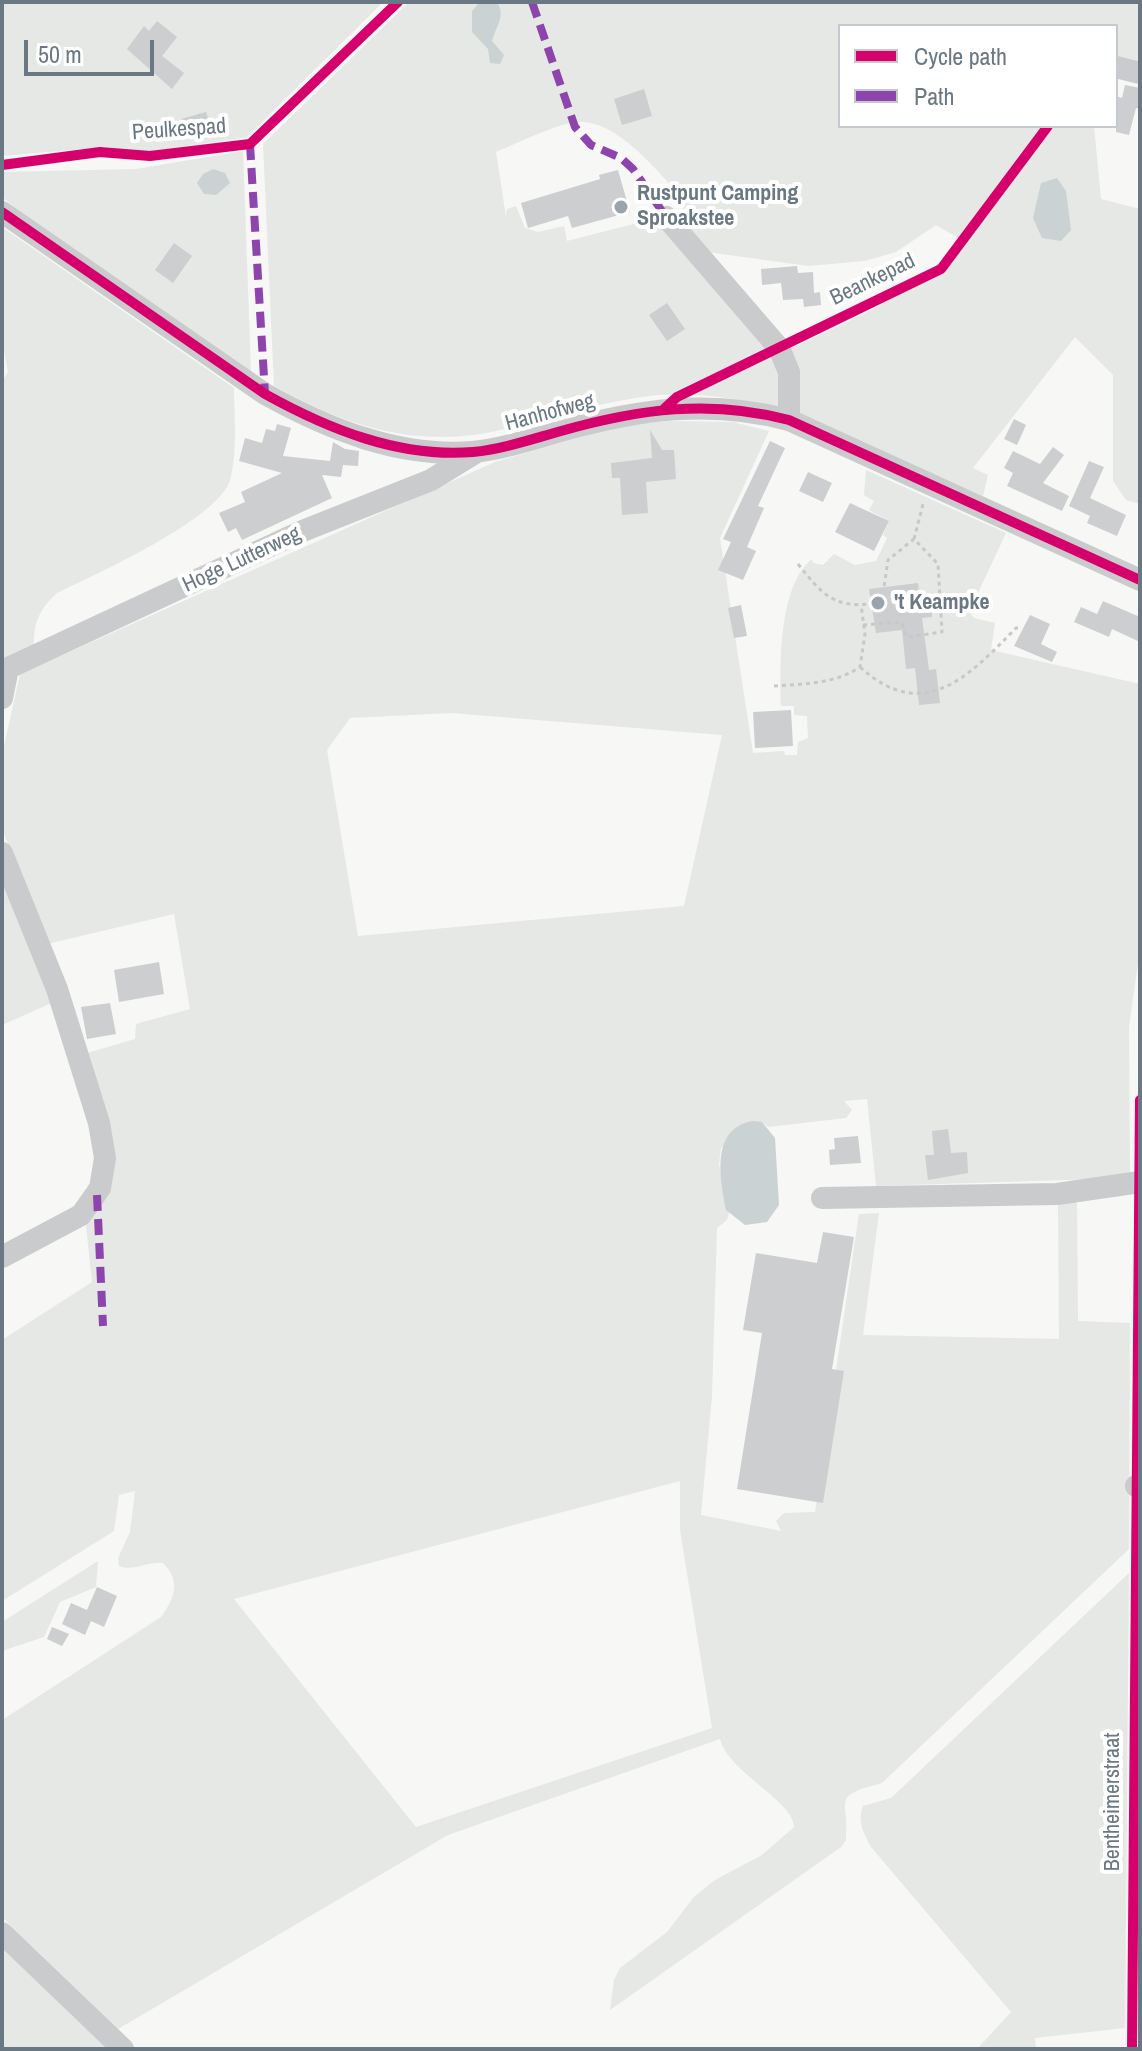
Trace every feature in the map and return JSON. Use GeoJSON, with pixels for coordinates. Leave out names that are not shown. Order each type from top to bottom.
{"type":"FeatureCollection","features":[{"type":"Feature","properties":{"kind":"street"},"geometry":{"type":"LineString","coordinates":[[1118,68],[1140,73]]}},
{"type":"Feature","properties":{"kind":"street","name":"Hanhofweg"},"geometry":{"type":"LineString","coordinates":[[2,212],[253,386],[311,419],[349,434],[422,451],[476,452],[629,413],[664,408],[730,408],[789,420],[1140,580]]}},
{"type":"Feature","properties":{"kind":"street"},"geometry":{"type":"LineString","coordinates":[[666,217],[779,348],[789,372],[789,420]]}},
{"type":"Feature","properties":{"kind":"street","name":"Hoge Lutterweg"},"geometry":{"type":"LineString","coordinates":[[2,698],[5,670],[300,532],[431,480],[476,452]]}},
{"type":"Feature","properties":{"kind":"street"},"geometry":{"type":"LineString","coordinates":[[2,853],[57,989],[99,1123],[105,1158],[100,1188],[81,1215],[2,1257]]}},
{"type":"Feature","properties":{"kind":"street"},"geometry":{"type":"LineString","coordinates":[[822,1198],[1057,1194],[1140,1182]]}},
{"type":"Feature","properties":{"kind":"street"},"geometry":{"type":"LineString","coordinates":[[2,1933],[123,2049]]}},
{"type":"Feature","properties":{"kind":"path"},"geometry":{"type":"LineString","coordinates":[[884,587],[888,560],[914,539],[930,484]]}},
{"type":"Feature","properties":{"kind":"path"},"geometry":{"type":"LineString","coordinates":[[863,625],[901,622],[907,637],[942,632],[938,564],[914,539]]}},
{"type":"Feature","properties":{"kind":"path"},"geometry":{"type":"LineString","coordinates":[[798,564],[828,597],[847,607],[871,604]]}},
{"type":"Feature","properties":{"kind":"path"},"geometry":{"type":"LineString","coordinates":[[860,667],[861,605]]}},
{"type":"Feature","properties":{"kind":"path"},"geometry":{"type":"LineString","coordinates":[[860,667],[877,682],[898,692],[946,689],[1004,645],[1016,628],[1022,628]]}},
{"type":"Feature","properties":{"kind":"path"},"geometry":{"type":"LineString","coordinates":[[774,686],[811,684],[843,677],[860,667]]}},
{"type":"Feature","properties":{"kind":"shaded area"},"geometry":{"type":"Polygon","coordinates":[[[2,2],[383,2],[247,137],[141,153],[106,147],[2,156],[2,2]]]}},
{"type":"Feature","properties":{"kind":"shaded area"},"geometry":{"type":"Polygon","coordinates":[[[409,2],[1140,2],[1140,69],[1118,65],[1118,24],[838,24],[838,128],[1094,128],[1101,199],[1140,209],[1140,504],[1126,500],[1113,481],[1113,375],[1075,337],[973,468],[988,475],[983,496],[797,415],[787,350],[905,290],[927,274],[960,239],[936,225],[896,252],[865,261],[808,266],[707,252],[676,218],[686,203],[650,162],[619,136],[586,122],[570,123],[542,132],[496,152],[506,217],[507,209],[516,206],[525,228],[538,232],[564,226],[567,241],[657,218],[776,359],[783,399],[778,407],[703,395],[657,395],[596,406],[496,431],[437,437],[381,430],[327,412],[274,386],[263,144],[409,2]]]}},
{"type":"Feature","properties":{"kind":"shaded area"},"geometry":{"type":"Polygon","coordinates":[[[480,2],[497,2],[500,7],[492,41],[504,55],[500,64],[490,63],[488,49],[472,32],[472,11],[480,2]]]}},
{"type":"Feature","properties":{"kind":"shaded area"},"geometry":{"type":"Polygon","coordinates":[[[243,151],[251,372],[56,240],[2,197],[2,172],[136,169],[243,151]]]}},
{"type":"Feature","properties":{"kind":"shaded area"},"geometry":{"type":"Polygon","coordinates":[[[213,169],[225,173],[230,183],[216,195],[204,194],[197,183],[203,174],[213,169]]]}},
{"type":"Feature","properties":{"kind":"shaded area"},"geometry":{"type":"Polygon","coordinates":[[[1057,178],[1066,191],[1071,230],[1061,241],[1042,238],[1033,218],[1041,183],[1057,178]]]}},
{"type":"Feature","properties":{"kind":"shaded area"},"geometry":{"type":"Polygon","coordinates":[[[2,227],[234,388],[235,434],[230,480],[221,495],[204,512],[125,560],[57,593],[38,618],[34,648],[2,662],[2,382],[8,372],[2,341],[2,227]]]}},
{"type":"Feature","properties":{"kind":"shaded area"},"geometry":{"type":"Polygon","coordinates":[[[733,422],[769,431],[720,538],[753,753],[784,751],[785,755],[797,755],[798,742],[808,738],[807,716],[794,715],[794,706],[781,706],[781,649],[787,607],[801,572],[812,559],[813,563],[823,565],[834,554],[855,565],[876,561],[887,538],[883,535],[889,521],[869,510],[874,501],[864,495],[866,470],[1006,533],[969,612],[974,618],[995,623],[991,650],[1140,684],[1140,949],[1129,1027],[1130,1178],[876,1186],[867,1099],[844,1101],[852,1110],[846,1118],[768,1127],[762,1122],[721,1148],[719,1164],[729,1213],[727,1220],[717,1228],[712,1396],[701,1515],[781,1531],[776,1521],[784,1513],[815,1512],[859,1214],[879,1213],[863,1335],[1059,1339],[1058,1203],[1077,1202],[1078,1321],[1130,1323],[1129,1549],[882,1783],[848,1796],[845,1807],[846,1840],[841,1847],[610,2010],[614,1980],[620,1968],[667,1932],[694,1897],[715,1880],[762,1855],[794,1827],[784,1807],[735,1763],[720,1739],[448,1835],[118,2029],[2,1917],[2,1720],[161,1617],[172,1597],[173,1576],[163,1563],[130,1568],[119,1566],[118,1558],[130,1532],[135,1491],[119,1495],[114,1531],[2,1601],[2,1340],[92,1282],[85,1216],[105,1192],[84,1054],[135,1039],[136,1024],[190,1009],[174,914],[43,945],[2,827],[2,755],[20,674],[495,462],[625,424],[733,422]],[[451,713],[350,718],[327,750],[358,936],[684,906],[722,735],[451,713]],[[680,1481],[234,1599],[416,1827],[712,1728],[680,1530],[680,1481]]]}},
{"type":"Feature","properties":{"kind":"shaded area"},"geometry":{"type":"Polygon","coordinates":[[[2,866],[56,1001],[2,1025],[2,866]]]}},
{"type":"Feature","properties":{"kind":"shaded area"},"geometry":{"type":"Polygon","coordinates":[[[753,1121],[762,1122],[775,1138],[779,1205],[767,1222],[745,1225],[726,1210],[721,1156],[730,1133],[753,1121]]]}},
{"type":"Feature","properties":{"kind":"shaded area"},"geometry":{"type":"Polygon","coordinates":[[[98,1561],[96,1587],[60,1602],[44,1637],[2,1651],[2,1622],[98,1561]]]}},
{"type":"Feature","properties":{"kind":"shaded area"},"geometry":{"type":"Polygon","coordinates":[[[1129,1573],[1125,2028],[1035,2038],[1036,2049],[977,2049],[1011,2012],[871,1847],[861,1822],[861,1812],[863,1806],[891,1798],[1129,1573]]]}},
{"type":"Feature","properties":{"kind":"shaded area"},"geometry":{"type":"Polygon","coordinates":[[[2,1940],[116,2049],[2,2049],[2,1940]]]}},
{"type":"Feature","properties":{"kind":"building"},"geometry":{"type":"Polygon","coordinates":[[[157,21],[177,37],[162,56],[184,73],[172,89],[127,49],[144,26],[149,31],[157,21]]]}},
{"type":"Feature","properties":{"kind":"building"},"geometry":{"type":"Polygon","coordinates":[[[1125,85],[1140,88],[1140,109],[1136,108],[1129,135],[1116,132],[1118,97],[1122,98],[1125,85]]]}},
{"type":"Feature","properties":{"kind":"building"},"geometry":{"type":"Polygon","coordinates":[[[644,89],[652,116],[622,125],[614,99],[644,89]]]}},
{"type":"Feature","properties":{"kind":"building"},"geometry":{"type":"Polygon","coordinates":[[[206,112],[212,131],[186,138],[181,119],[206,112]]]}},
{"type":"Feature","properties":{"kind":"building"},"geometry":{"type":"Polygon","coordinates":[[[618,170],[630,212],[572,228],[568,216],[528,228],[521,203],[600,179],[599,175],[618,170]]]}},
{"type":"Feature","properties":{"kind":"building"},"geometry":{"type":"Polygon","coordinates":[[[174,243],[192,256],[173,283],[155,270],[174,243]]]}},
{"type":"Feature","properties":{"kind":"building"},"geometry":{"type":"Polygon","coordinates":[[[797,266],[798,273],[813,272],[814,293],[820,292],[821,305],[804,307],[803,299],[783,300],[781,283],[762,285],[761,269],[797,266]]]}},
{"type":"Feature","properties":{"kind":"building"},"geometry":{"type":"Polygon","coordinates":[[[667,303],[685,329],[667,341],[649,315],[667,303]]]}},
{"type":"Feature","properties":{"kind":"building"},"geometry":{"type":"Polygon","coordinates":[[[1014,419],[1026,425],[1017,445],[1004,439],[1014,419]]]}},
{"type":"Feature","properties":{"kind":"building"},"geometry":{"type":"Polygon","coordinates":[[[277,424],[291,428],[283,456],[330,461],[333,442],[345,449],[359,451],[358,466],[343,465],[341,477],[322,475],[332,498],[242,540],[236,528],[228,532],[219,513],[245,502],[241,492],[282,473],[239,461],[245,438],[262,443],[266,429],[275,431],[277,424]]]}},
{"type":"Feature","properties":{"kind":"building"},"geometry":{"type":"Polygon","coordinates":[[[650,430],[662,450],[674,450],[676,479],[646,482],[648,513],[622,515],[620,478],[612,478],[611,463],[652,458],[650,430]]]}},
{"type":"Feature","properties":{"kind":"building"},"geometry":{"type":"Polygon","coordinates":[[[770,441],[785,448],[758,506],[764,508],[747,547],[756,551],[743,580],[718,570],[731,542],[723,539],[770,441]]]}},
{"type":"Feature","properties":{"kind":"building"},"geometry":{"type":"Polygon","coordinates":[[[1053,447],[1064,455],[1043,483],[1069,496],[1062,511],[1007,486],[1013,473],[1004,468],[1013,451],[1040,464],[1053,447]]]}},
{"type":"Feature","properties":{"kind":"building"},"geometry":{"type":"Polygon","coordinates":[[[1089,461],[1104,467],[1090,498],[1126,515],[1117,536],[1087,523],[1090,516],[1069,506],[1089,461]]]}},
{"type":"Feature","properties":{"kind":"building"},"geometry":{"type":"Polygon","coordinates":[[[808,472],[832,483],[823,502],[799,491],[808,472]]]}},
{"type":"Feature","properties":{"kind":"building"},"geometry":{"type":"Polygon","coordinates":[[[850,503],[889,521],[874,551],[835,532],[850,503]]]}},
{"type":"Feature","properties":{"kind":"building"},"geometry":{"type":"Polygon","coordinates":[[[918,583],[920,604],[930,602],[932,617],[922,618],[929,670],[936,669],[940,703],[919,705],[915,668],[906,669],[902,630],[876,633],[869,589],[918,583]]]}},
{"type":"Feature","properties":{"kind":"building"},"geometry":{"type":"Polygon","coordinates":[[[1103,601],[1140,617],[1140,642],[1112,629],[1109,637],[1074,622],[1081,607],[1097,614],[1103,601]]]}},
{"type":"Feature","properties":{"kind":"building"},"geometry":{"type":"Polygon","coordinates":[[[741,605],[747,636],[734,638],[728,608],[741,605]]]}},
{"type":"Feature","properties":{"kind":"building"},"geometry":{"type":"Polygon","coordinates":[[[1030,615],[1050,624],[1041,644],[1057,652],[1052,662],[1014,646],[1030,615]]]}},
{"type":"Feature","properties":{"kind":"building"},"geometry":{"type":"Polygon","coordinates":[[[791,710],[793,746],[755,748],[753,712],[791,710]]]}},
{"type":"Feature","properties":{"kind":"building"},"geometry":{"type":"Polygon","coordinates":[[[159,962],[164,994],[119,1002],[114,970],[159,962]]]}},
{"type":"Feature","properties":{"kind":"building"},"geometry":{"type":"Polygon","coordinates":[[[110,1003],[116,1034],[87,1039],[81,1007],[110,1003]]]}},
{"type":"Feature","properties":{"kind":"building"},"geometry":{"type":"Polygon","coordinates":[[[948,1129],[951,1153],[967,1152],[968,1173],[928,1180],[925,1155],[934,1155],[932,1131],[948,1129]]]}},
{"type":"Feature","properties":{"kind":"building"},"geometry":{"type":"Polygon","coordinates":[[[858,1136],[861,1163],[830,1165],[829,1150],[835,1149],[834,1138],[858,1136]]]}},
{"type":"Feature","properties":{"kind":"building"},"geometry":{"type":"Polygon","coordinates":[[[823,1232],[854,1237],[832,1369],[844,1371],[823,1503],[737,1489],[762,1333],[743,1330],[756,1253],[817,1263],[823,1232]]]}},
{"type":"Feature","properties":{"kind":"building"},"geometry":{"type":"Polygon","coordinates":[[[97,1587],[117,1596],[104,1627],[91,1621],[85,1635],[62,1624],[71,1603],[87,1610],[97,1587]]]}},
{"type":"Feature","properties":{"kind":"building"},"geometry":{"type":"Polygon","coordinates":[[[52,1627],[69,1634],[62,1646],[47,1639],[52,1627]]]}},
{"type":"Feature","properties":{"kind":"marked path"},"geometry":{"type":"LineString","coordinates":[[532,2],[575,127],[591,145],[621,158],[633,169],[666,217]]}},
{"type":"Feature","properties":{"kind":"marked path"},"geometry":{"type":"LineString","coordinates":[[250,144],[265,394]]}},
{"type":"Feature","properties":{"kind":"marked path"},"geometry":{"type":"LineString","coordinates":[[97,1195],[103,1326]]}},
{"type":"Feature","properties":{"kind":"cycle path","name":"Peulkespad"},"geometry":{"type":"LineString","coordinates":[[2,165],[100,152],[150,156],[250,144],[398,2]]}},
{"type":"Feature","properties":{"kind":"cycle path","name":"Beankepad"},"geometry":{"type":"LineString","coordinates":[[665,408],[677,397],[941,269],[1047,128]]}},
{"type":"Feature","properties":{"kind":"cycle path"},"geometry":{"type":"LineString","coordinates":[[2,212],[265,394],[314,419],[365,438],[418,450],[473,452],[647,412],[703,408],[760,414],[789,420],[1140,580]]}},
{"type":"Feature","properties":{"kind":"cycle path","name":"Bentheimerstraat"},"geometry":{"type":"LineString","coordinates":[[1132,2049],[1140,1100]]}},
{"type":"Feature","properties":{"kind":"place","name":"Rustpunt Camping Sproakstee"},"geometry":{"type":"Point","coordinates":[621,207]}},
{"type":"Feature","properties":{"kind":"place","name":"'t Keampke"},"geometry":{"type":"Point","coordinates":[878,603]}}]}
